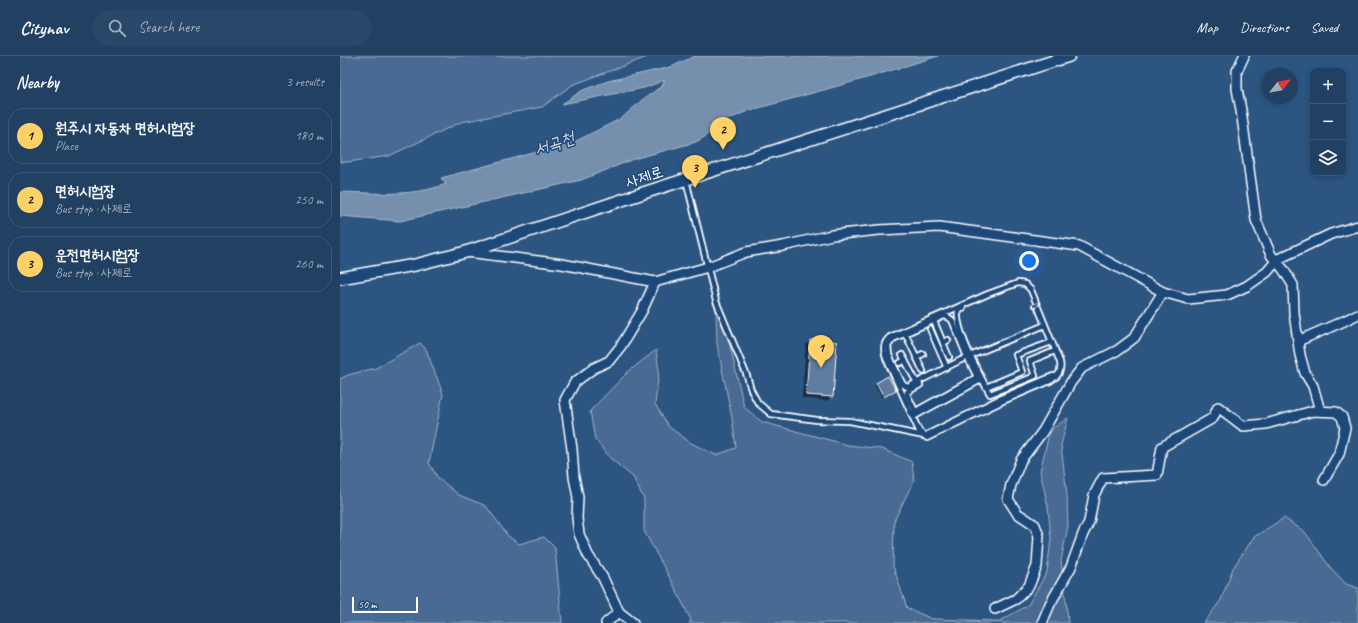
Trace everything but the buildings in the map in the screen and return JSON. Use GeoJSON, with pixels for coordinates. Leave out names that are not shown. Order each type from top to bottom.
{"type":"FeatureCollection","features":[{"type":"Feature","properties":{"kind":"street","name":"사제로"},"geometry":{"type":"LineString","coordinates":[[340,278],[415,265],[466,252],[1069,56]]}},
{"type":"Feature","properties":{"kind":"street"},"geometry":{"type":"LineString","coordinates":[[1244,56],[1237,72],[1237,89],[1256,220],[1271,255],[1283,269],[1293,285],[1294,313],[1300,355],[1305,373],[1314,386],[1320,411]]}},
{"type":"Feature","properties":{"kind":"street"},"geometry":{"type":"LineString","coordinates":[[466,252],[562,264],[655,282],[708,267],[746,252],[783,246],[832,235],[879,230],[939,227],[1079,246],[1163,292],[1188,299],[1228,295],[1252,282],[1266,272],[1276,261],[1296,250],[1331,234],[1358,226]]}},
{"type":"Feature","properties":{"kind":"street"},"geometry":{"type":"LineString","coordinates":[[633,623],[619,612],[603,578],[588,555],[580,534],[577,518],[578,498],[574,477],[572,449],[565,400],[575,382],[594,368],[609,361],[621,346],[642,312],[655,282]]}},
{"type":"Feature","properties":{"kind":"street"},"geometry":{"type":"LineString","coordinates":[[995,609],[1016,599],[1029,586],[1037,566],[1039,536],[1035,524],[1017,513],[1008,499],[1011,485],[1021,460],[1043,431],[1071,382],[1082,368],[1118,350],[1134,338],[1163,292]]}},
{"type":"Feature","properties":{"kind":"street"},"geometry":{"type":"LineString","coordinates":[[1298,341],[1358,314]]}},
{"type":"Feature","properties":{"kind":"street"},"geometry":{"type":"LineString","coordinates":[[1042,623],[1050,604],[1071,567],[1089,522],[1094,495],[1103,478],[1157,475],[1162,447],[1213,418],[1218,407],[1243,426],[1266,424],[1313,411],[1336,412],[1342,417],[1345,428],[1339,454],[1324,480]]}},
{"type":"Feature","properties":{"kind":"street"},"geometry":{"type":"LineString","coordinates":[[606,623],[619,612]]}},
{"type":"Feature","properties":{"kind":"lane"},"geometry":{"type":"LineString","coordinates":[[686,180],[716,301],[747,376],[751,390],[758,403],[770,414],[817,420],[850,421],[925,437],[1056,377],[1060,373],[1061,367],[1052,342],[1029,292],[1025,286],[1020,284],[958,311],[958,320],[969,358],[990,394],[1035,376],[1030,361],[1055,351]]}},
{"type":"Feature","properties":{"kind":"lane"},"geometry":{"type":"LineString","coordinates":[[914,414],[884,353],[886,341],[890,337],[988,294],[1018,283],[1023,283],[1029,288],[1045,327]]}},
{"type":"Feature","properties":{"kind":"lane"},"geometry":{"type":"LineString","coordinates":[[914,414],[977,377],[969,358],[952,320],[948,317],[944,316],[891,341],[888,346],[888,351],[904,385],[908,387],[969,358],[1045,327]]}},
{"type":"Feature","properties":{"kind":"lane"},"geometry":{"type":"LineString","coordinates":[[934,321],[949,357]]}},
{"type":"Feature","properties":{"kind":"lane"},"geometry":{"type":"LineString","coordinates":[[930,329],[932,340],[947,368]]}},
{"type":"Feature","properties":{"kind":"lane"},"geometry":{"type":"LineString","coordinates":[[905,334],[923,371]]}},
{"type":"Feature","properties":{"kind":"lane"},"geometry":{"type":"LineString","coordinates":[[943,343],[948,340]]}},
{"type":"Feature","properties":{"kind":"lane"},"geometry":{"type":"LineString","coordinates":[[986,387],[1022,372],[1016,355],[1052,342]]}},
{"type":"Feature","properties":{"kind":"lane"},"geometry":{"type":"LineString","coordinates":[[902,354],[917,383]]}},
{"type":"Feature","properties":{"kind":"lane"},"geometry":{"type":"LineString","coordinates":[[916,357],[923,354]]}},
{"type":"Feature","properties":{"kind":"lane"},"geometry":{"type":"LineString","coordinates":[[925,437],[920,430],[906,394],[907,392],[969,358]]}},
{"type":"Feature","properties":{"kind":"lane"},"geometry":{"type":"LineString","coordinates":[[900,363],[905,360]]}},
{"type":"Feature","properties":{"kind":"shaded area"},"geometry":{"type":"Polygon","coordinates":[[[340,56],[650,56],[572,85],[542,107],[461,122],[389,156],[340,162],[340,56]]]}},
{"type":"Feature","properties":{"kind":"shaded area"},"geometry":{"type":"Polygon","coordinates":[[[695,56],[938,56],[870,77],[748,111],[717,124],[706,136],[696,142],[634,159],[581,180],[400,221],[340,216],[340,192],[407,193],[420,191],[446,184],[441,178],[574,142],[622,118],[642,100],[662,86],[665,80],[644,88],[562,104],[583,90],[608,81],[671,67],[695,56]]]}},
{"type":"Feature","properties":{"kind":"shaded area"},"geometry":{"type":"Polygon","coordinates":[[[716,310],[727,332],[744,407],[762,422],[848,445],[882,449],[912,462],[914,480],[894,521],[893,566],[907,608],[932,619],[1000,621],[1028,605],[1047,572],[1051,539],[1048,507],[1040,471],[1048,438],[1053,428],[1068,418],[1061,445],[1067,495],[1068,526],[1061,561],[1068,623],[689,623],[691,620],[644,531],[644,499],[633,477],[611,459],[595,439],[590,411],[628,372],[656,350],[659,371],[655,404],[669,427],[691,443],[716,455],[736,448],[732,418],[717,344],[716,310]]]}},
{"type":"Feature","properties":{"kind":"shaded area"},"geometry":{"type":"Polygon","coordinates":[[[420,343],[426,349],[443,394],[429,463],[438,478],[459,495],[486,506],[508,536],[519,544],[544,537],[555,548],[562,623],[340,623],[340,379],[348,375],[376,368],[420,343]]]}},
{"type":"Feature","properties":{"kind":"shaded area"},"geometry":{"type":"Polygon","coordinates":[[[1284,518],[1305,532],[1330,567],[1346,584],[1358,588],[1358,623],[1204,623],[1221,600],[1233,568],[1254,537],[1284,518]]]}},
{"type":"Feature","properties":{"kind":"railway"},"geometry":{"type":"LineString","coordinates":[[1033,306],[1038,304]]}},
{"type":"Feature","properties":{"kind":"place","name":"면허시험장"},"geometry":{"type":"Point","coordinates":[723,150]}},
{"type":"Feature","properties":{"kind":"place","name":"운전면허시험장"},"geometry":{"type":"Point","coordinates":[695,188]}},
{"type":"Feature","properties":{"kind":"place","name":"원주시 자동차 면허시험장"},"geometry":{"type":"Point","coordinates":[821,368]}},
{"type":"Feature","properties":{"kind":"water label","name":"서곡천"},"geometry":{"type":"Point","coordinates":[554,143]}}]}
